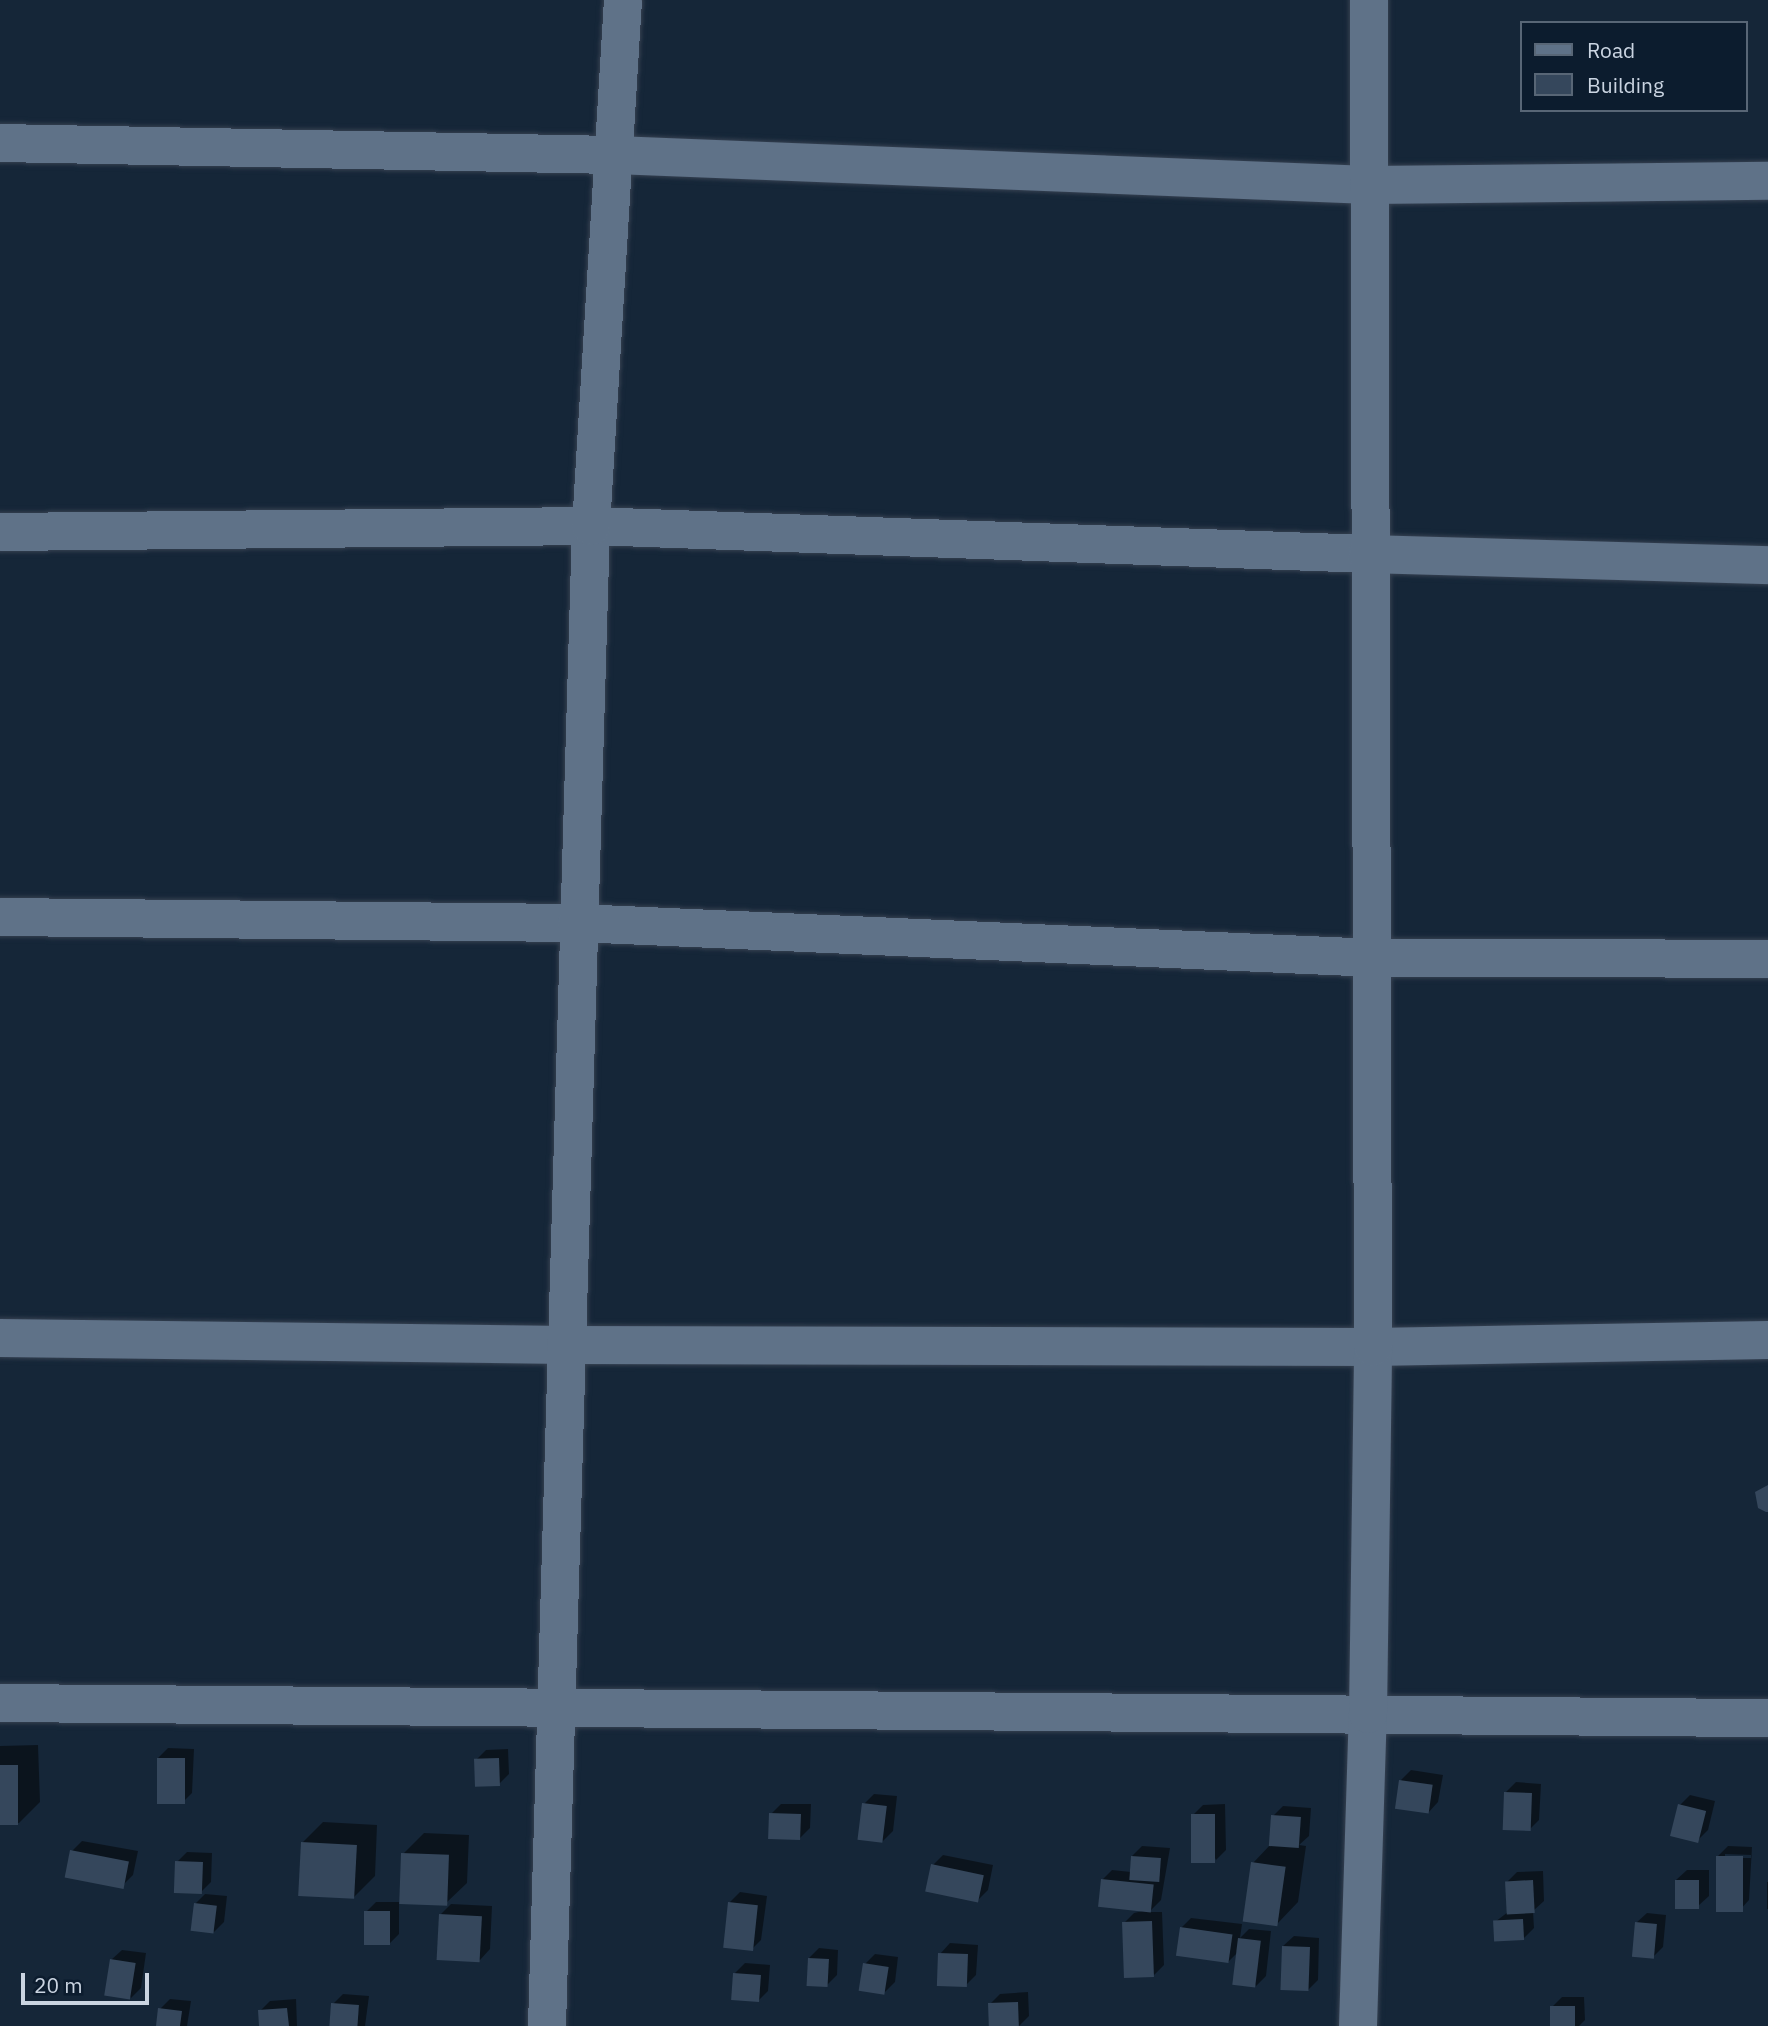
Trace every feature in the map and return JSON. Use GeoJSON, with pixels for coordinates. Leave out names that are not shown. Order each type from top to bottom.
{"type":"FeatureCollection","features":[{"type":"Feature","properties":{"kind":"street"},"geometry":{"type":"LineString","coordinates":[[547,2026],[558,1709],[577,923],[591,526],[623,0]]}},
{"type":"Feature","properties":{"kind":"street"},"geometry":{"type":"LineString","coordinates":[[1358,2026],[1368,1714],[1373,1347],[1374,958],[1368,554],[1369,0]]}},
{"type":"Feature","properties":{"kind":"street"},"geometry":{"type":"LineString","coordinates":[[0,143],[615,155],[1369,185],[1768,181]]}},
{"type":"Feature","properties":{"kind":"street"},"geometry":{"type":"LineString","coordinates":[[0,532],[591,526],[1368,554],[1768,565]]}},
{"type":"Feature","properties":{"kind":"street"},"geometry":{"type":"LineString","coordinates":[[0,917],[577,923],[1374,958],[1768,958]]}},
{"type":"Feature","properties":{"kind":"street"},"geometry":{"type":"LineString","coordinates":[[0,1338],[566,1345],[1373,1347],[1768,1340]]}},
{"type":"Feature","properties":{"kind":"street"},"geometry":{"type":"LineString","coordinates":[[0,1703],[1768,1718]]}},
{"type":"Feature","properties":{"kind":"building"},"geometry":{"type":"Polygon","coordinates":[[[1768,1485],[1766,1512],[1758,1508],[1755,1492],[1768,1485]]]}},
{"type":"Feature","properties":{"kind":"building"},"geometry":{"type":"Polygon","coordinates":[[[157,1758],[185,1758],[185,1804],[157,1804],[157,1758]]]}},
{"type":"Feature","properties":{"kind":"building"},"geometry":{"type":"Polygon","coordinates":[[[499,1758],[500,1786],[475,1787],[474,1759],[499,1758]]]}},
{"type":"Feature","properties":{"kind":"building"},"geometry":{"type":"Polygon","coordinates":[[[0,1765],[18,1765],[18,1825],[0,1825],[0,1765]]]}},
{"type":"Feature","properties":{"kind":"building"},"geometry":{"type":"Polygon","coordinates":[[[1399,1780],[1433,1785],[1429,1813],[1395,1809],[1399,1780]]]}},
{"type":"Feature","properties":{"kind":"building"},"geometry":{"type":"Polygon","coordinates":[[[1504,1792],[1532,1793],[1531,1831],[1503,1830],[1504,1792]]]}},
{"type":"Feature","properties":{"kind":"building"},"geometry":{"type":"Polygon","coordinates":[[[862,1803],[887,1806],[882,1843],[857,1840],[862,1803]]]}},
{"type":"Feature","properties":{"kind":"building"},"geometry":{"type":"Polygon","coordinates":[[[1678,1804],[1706,1811],[1698,1843],[1670,1836],[1678,1804]]]}},
{"type":"Feature","properties":{"kind":"building"},"geometry":{"type":"Polygon","coordinates":[[[769,1813],[801,1814],[800,1840],[768,1839],[769,1813]]]}},
{"type":"Feature","properties":{"kind":"building"},"geometry":{"type":"Polygon","coordinates":[[[1191,1814],[1215,1814],[1215,1863],[1191,1863],[1191,1814]]]}},
{"type":"Feature","properties":{"kind":"building"},"geometry":{"type":"Polygon","coordinates":[[[1271,1815],[1301,1817],[1299,1848],[1269,1846],[1271,1815]]]}},
{"type":"Feature","properties":{"kind":"building"},"geometry":{"type":"Polygon","coordinates":[[[301,1842],[357,1845],[354,1899],[298,1896],[301,1842]]]}},
{"type":"Feature","properties":{"kind":"building"},"geometry":{"type":"Polygon","coordinates":[[[70,1850],[129,1861],[124,1889],[65,1877],[70,1850]]]}},
{"type":"Feature","properties":{"kind":"building"},"geometry":{"type":"Polygon","coordinates":[[[401,1853],[449,1855],[447,1906],[399,1904],[401,1853]]]}},
{"type":"Feature","properties":{"kind":"building"},"geometry":{"type":"Polygon","coordinates":[[[1131,1856],[1161,1858],[1159,1882],[1129,1880],[1131,1856]]]}},
{"type":"Feature","properties":{"kind":"building"},"geometry":{"type":"Polygon","coordinates":[[[1716,1856],[1743,1856],[1743,1912],[1716,1912],[1716,1856]]]}},
{"type":"Feature","properties":{"kind":"building"},"geometry":{"type":"Polygon","coordinates":[[[175,1861],[203,1862],[202,1894],[174,1893],[175,1861]]]}},
{"type":"Feature","properties":{"kind":"building"},"geometry":{"type":"Polygon","coordinates":[[[1251,1862],[1286,1867],[1277,1926],[1243,1921],[1251,1862]]]}},
{"type":"Feature","properties":{"kind":"building"},"geometry":{"type":"Polygon","coordinates":[[[931,1864],[984,1875],[978,1903],[925,1891],[931,1864]]]}},
{"type":"Feature","properties":{"kind":"building"},"geometry":{"type":"Polygon","coordinates":[[[1101,1879],[1154,1885],[1151,1912],[1098,1907],[1101,1879]]]}},
{"type":"Feature","properties":{"kind":"building"},"geometry":{"type":"Polygon","coordinates":[[[1533,1880],[1535,1913],[1507,1914],[1505,1881],[1533,1880]]]}},
{"type":"Feature","properties":{"kind":"building"},"geometry":{"type":"Polygon","coordinates":[[[1675,1880],[1699,1880],[1699,1909],[1675,1909],[1675,1880]]]}},
{"type":"Feature","properties":{"kind":"building"},"geometry":{"type":"Polygon","coordinates":[[[728,1902],[758,1905],[753,1951],[723,1948],[728,1902]]]}},
{"type":"Feature","properties":{"kind":"building"},"geometry":{"type":"Polygon","coordinates":[[[194,1903],[217,1906],[213,1934],[191,1931],[194,1903]]]}},
{"type":"Feature","properties":{"kind":"building"},"geometry":{"type":"Polygon","coordinates":[[[364,1911],[390,1911],[390,1945],[364,1945],[364,1911]]]}},
{"type":"Feature","properties":{"kind":"building"},"geometry":{"type":"Polygon","coordinates":[[[439,1914],[482,1916],[480,1962],[437,1960],[439,1914]]]}},
{"type":"Feature","properties":{"kind":"building"},"geometry":{"type":"Polygon","coordinates":[[[1523,1919],[1524,1940],[1494,1942],[1493,1921],[1523,1919]]]}},
{"type":"Feature","properties":{"kind":"building"},"geometry":{"type":"Polygon","coordinates":[[[1152,1921],[1154,1977],[1124,1978],[1122,1922],[1152,1921]]]}},
{"type":"Feature","properties":{"kind":"building"},"geometry":{"type":"Polygon","coordinates":[[[1635,1922],[1657,1924],[1654,1959],[1632,1957],[1635,1922]]]}},
{"type":"Feature","properties":{"kind":"building"},"geometry":{"type":"Polygon","coordinates":[[[1180,1927],[1232,1934],[1228,1963],[1176,1956],[1180,1927]]]}},
{"type":"Feature","properties":{"kind":"building"},"geometry":{"type":"Polygon","coordinates":[[[1238,1938],[1261,1941],[1255,1987],[1232,1985],[1238,1938]]]}},
{"type":"Feature","properties":{"kind":"building"},"geometry":{"type":"Polygon","coordinates":[[[1282,1946],[1310,1947],[1308,1991],[1280,1990],[1282,1946]]]}},
{"type":"Feature","properties":{"kind":"building"},"geometry":{"type":"Polygon","coordinates":[[[938,1953],[968,1954],[967,1987],[937,1986],[938,1953]]]}},
{"type":"Feature","properties":{"kind":"building"},"geometry":{"type":"Polygon","coordinates":[[[808,1958],[829,1959],[828,1987],[807,1986],[808,1958]]]}},
{"type":"Feature","properties":{"kind":"building"},"geometry":{"type":"Polygon","coordinates":[[[110,1959],[136,1963],[130,2000],[104,1996],[110,1959]]]}},
{"type":"Feature","properties":{"kind":"building"},"geometry":{"type":"Polygon","coordinates":[[[863,1963],[889,1967],[884,1995],[859,1991],[863,1963]]]}},
{"type":"Feature","properties":{"kind":"building"},"geometry":{"type":"Polygon","coordinates":[[[733,1973],[761,1975],[759,2002],[731,2000],[733,1973]]]}},
{"type":"Feature","properties":{"kind":"building"},"geometry":{"type":"Polygon","coordinates":[[[1018,2002],[1019,2026],[989,2026],[988,2003],[1018,2002]]]}},
{"type":"Feature","properties":{"kind":"building"},"geometry":{"type":"Polygon","coordinates":[[[331,2003],[359,2005],[357,2026],[329,2026],[331,2003]]]}},
{"type":"Feature","properties":{"kind":"building"},"geometry":{"type":"Polygon","coordinates":[[[1550,2006],[1575,2006],[1575,2026],[1550,2026],[1550,2006]]]}},
{"type":"Feature","properties":{"kind":"building"},"geometry":{"type":"Polygon","coordinates":[[[158,2008],[182,2011],[180,2026],[156,2026],[158,2008]]]}},
{"type":"Feature","properties":{"kind":"building"},"geometry":{"type":"Polygon","coordinates":[[[287,2008],[289,2026],[259,2026],[258,2010],[287,2008]]]}}]}
